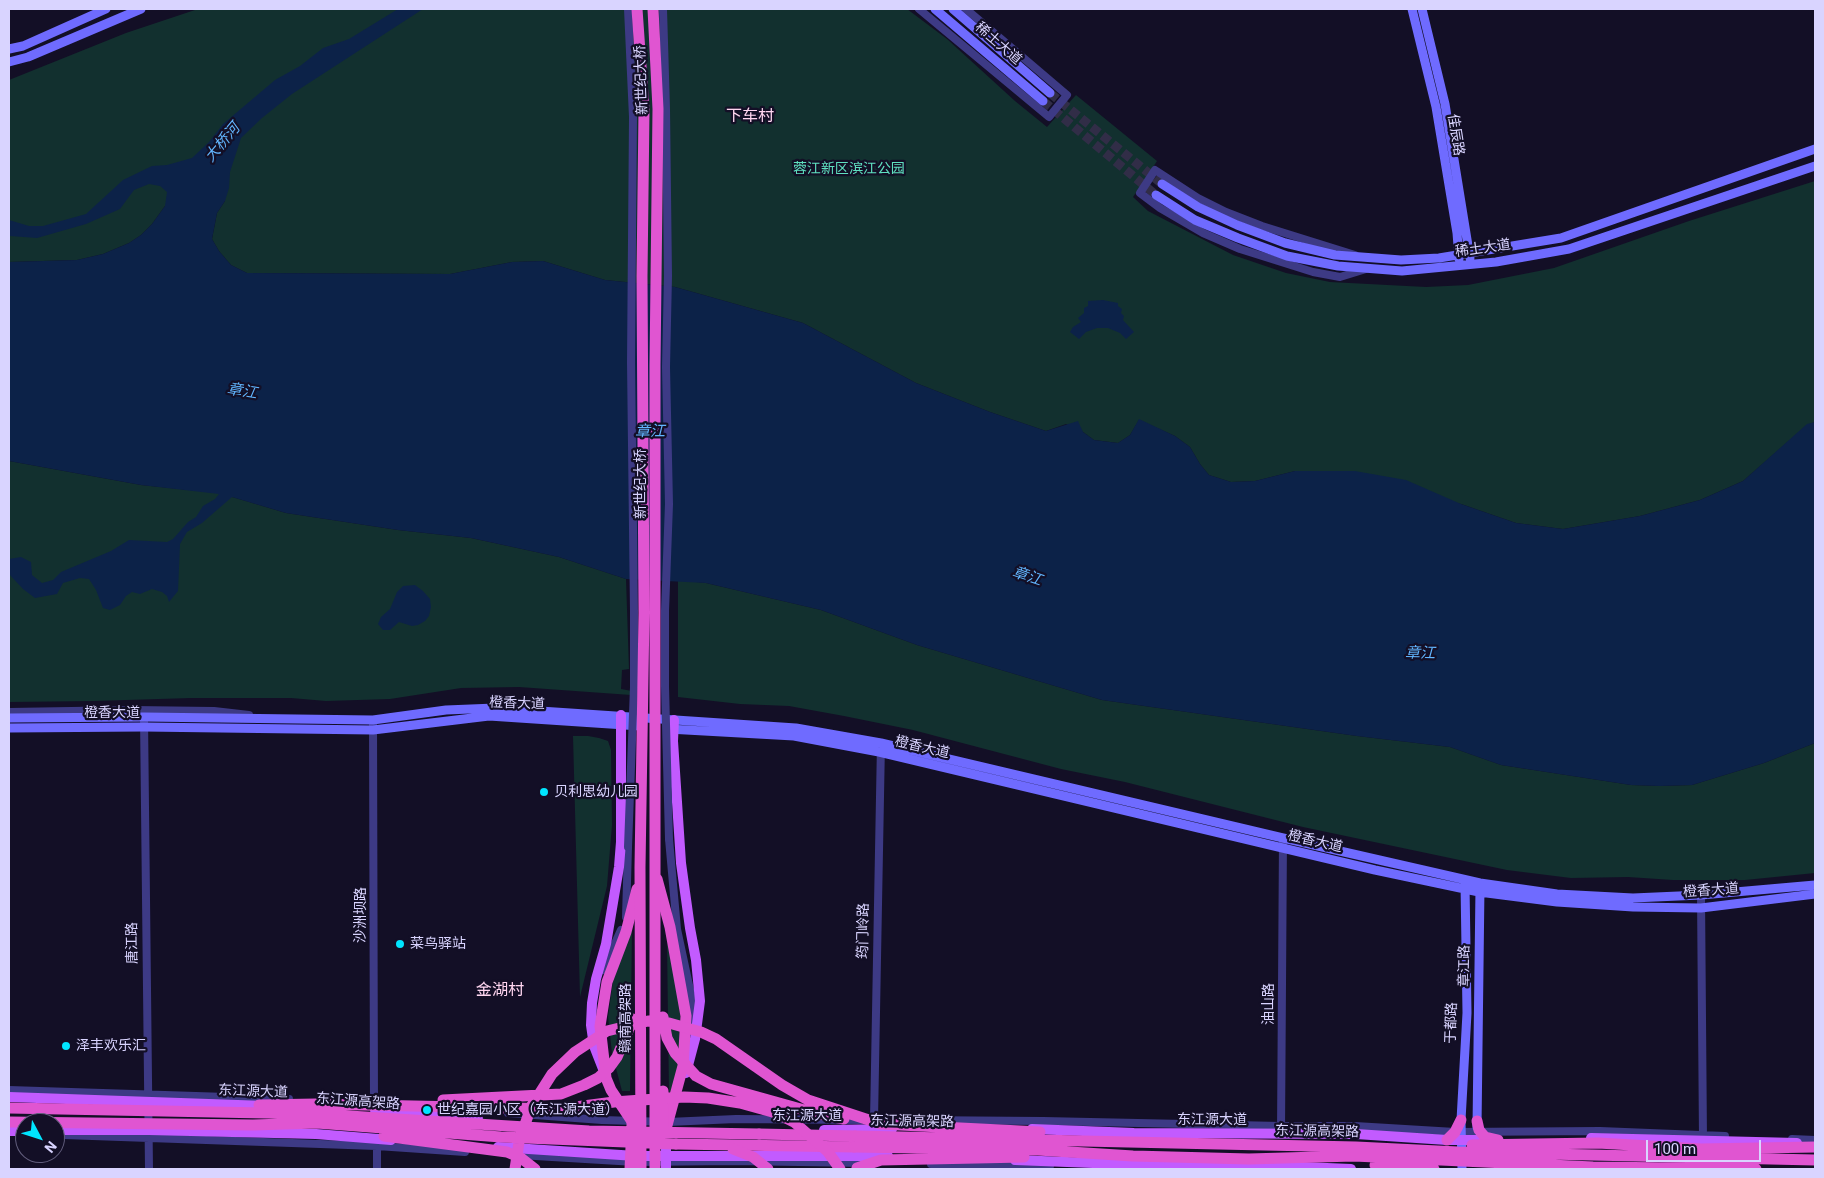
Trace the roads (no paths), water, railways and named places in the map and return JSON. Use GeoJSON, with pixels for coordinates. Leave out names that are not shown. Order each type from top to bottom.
{"type":"FeatureCollection","features":[{"type":"Feature","properties":{"kind":"highway","name":"新世纪大桥"},"geometry":{"type":"LineString","coordinates":[[637,9],[644,110],[642,276],[644,613],[640,867]]}},
{"type":"Feature","properties":{"kind":"highway","name":"新世纪大桥"},"geometry":{"type":"LineString","coordinates":[[653,9],[658,109],[655,365],[655,870]]}},
{"type":"Feature","properties":{"kind":"highway","name":"赣南高架路"},"geometry":{"type":"LineString","coordinates":[[633,1165],[641,1014],[640,867]]}},
{"type":"Feature","properties":{"kind":"highway"},"geometry":{"type":"LineString","coordinates":[[606,1078],[600,1026],[602,1007],[607,982],[636,899],[640,867]]}},
{"type":"Feature","properties":{"kind":"highway"},"geometry":{"type":"LineString","coordinates":[[375,1106],[474,1097],[561,1094],[598,1078],[617,1057],[634,1013],[640,867]]}},
{"type":"Feature","properties":{"kind":"highway","name":"赣南高架路"},"geometry":{"type":"LineString","coordinates":[[655,870],[655,1169]]}},
{"type":"Feature","properties":{"kind":"highway"},"geometry":{"type":"LineString","coordinates":[[655,870],[661,1007],[667,1038],[684,1064],[696,1076],[730,1091],[832,1117],[878,1122],[1036,1132],[1136,1143]]}},
{"type":"Feature","properties":{"kind":"highway"},"geometry":{"type":"LineString","coordinates":[[655,870],[670,927],[686,1016],[683,1066],[666,1126]]}},
{"type":"Feature","properties":{"kind":"highway"},"geometry":{"type":"LineString","coordinates":[[655,1006],[663,1094],[665,1165]]}},
{"type":"Feature","properties":{"kind":"highway"},"geometry":{"type":"LineString","coordinates":[[515,1169],[519,1142],[531,1107],[552,1074],[575,1052],[607,1031],[648,1021],[669,1023],[701,1032],[716,1039],[782,1085],[808,1100],[878,1122]]}},
{"type":"Feature","properties":{"kind":"highway"},"geometry":{"type":"LineString","coordinates":[[114,1109],[316,1104],[560,1109],[614,1102],[708,1098],[740,1103],[776,1113],[794,1122],[828,1152],[840,1169]]}},
{"type":"Feature","properties":{"kind":"highway","name":"东江源高架路"},"geometry":{"type":"LineString","coordinates":[[9,1108],[317,1114],[589,1131],[1028,1139],[1815,1160]]}},
{"type":"Feature","properties":{"kind":"highway","name":"东江源高架路"},"geometry":{"type":"LineString","coordinates":[[9,1122],[253,1125],[317,1123],[501,1137],[676,1144],[1038,1150],[1133,1156],[1249,1159],[1354,1156],[1593,1167],[1756,1169]]}},
{"type":"Feature","properties":{"kind":"highway"},"geometry":{"type":"LineString","coordinates":[[253,1125],[390,1136],[507,1152],[521,1158],[536,1169]]}},
{"type":"Feature","properties":{"kind":"highway"},"geometry":{"type":"LineString","coordinates":[[1246,1146],[1355,1140],[1458,1145],[1598,1144],[1701,1149],[1815,1145]]}},
{"type":"Feature","properties":{"kind":"highway"},"geometry":{"type":"LineString","coordinates":[[676,1144],[733,1149],[753,1158],[768,1169]]}},
{"type":"Feature","properties":{"kind":"highway"},"geometry":{"type":"LineString","coordinates":[[856,1169],[881,1160],[1133,1156]]}},
{"type":"Feature","properties":{"kind":"highway"},"geometry":{"type":"LineString","coordinates":[[1249,1159],[1354,1163],[1434,1169]]}},
{"type":"Feature","properties":{"kind":"main road"},"geometry":{"type":"LineString","coordinates":[[9,50],[106,9]]}},
{"type":"Feature","properties":{"kind":"main road","name":"稀土大道"},"geometry":{"type":"LineString","coordinates":[[935,9],[1043,101]]}},
{"type":"Feature","properties":{"kind":"main road","name":"稀土大道"},"geometry":{"type":"LineString","coordinates":[[953,9],[1050,93]]}},
{"type":"Feature","properties":{"kind":"main road","name":"佳辰路"},"geometry":{"type":"LineString","coordinates":[[1412,9],[1436,107],[1459,254],[1459,267]]}},
{"type":"Feature","properties":{"kind":"main road","name":"佳辰路"},"geometry":{"type":"LineString","coordinates":[[1422,9],[1446,104],[1471,265]]}},
{"type":"Feature","properties":{"kind":"main road"},"geometry":{"type":"LineString","coordinates":[[9,62],[28,57],[136,10]]}},
{"type":"Feature","properties":{"kind":"main road","name":"稀土大道"},"geometry":{"type":"LineString","coordinates":[[1162,184],[1198,207],[1237,225],[1285,243],[1335,255],[1401,260],[1439,258],[1561,238],[1815,149]]}},
{"type":"Feature","properties":{"kind":"main road","name":"稀土大道"},"geometry":{"type":"LineString","coordinates":[[1156,195],[1196,220],[1287,256],[1338,266],[1402,271],[1459,267],[1569,248],[1815,166]]}},
{"type":"Feature","properties":{"kind":"main road","name":"橙香大道"},"geometry":{"type":"LineString","coordinates":[[9,718],[144,717],[373,720],[446,710],[495,708],[794,736],[880,748],[1465,878],[1480,883],[1557,894],[1633,898],[1701,896],[1815,885]]}},
{"type":"Feature","properties":{"kind":"main road","name":"橙香大道"},"geometry":{"type":"LineString","coordinates":[[9,728],[144,727],[374,730],[489,716],[620,720]]}},
{"type":"Feature","properties":{"kind":"main road"},"geometry":{"type":"LineString","coordinates":[[620,720],[621,842],[619,867],[606,944],[596,979],[591,1025],[594,1046],[611,1090],[634,1124],[633,1165]]}},
{"type":"Feature","properties":{"kind":"main road"},"geometry":{"type":"LineString","coordinates":[[674,725],[673,741],[681,863],[696,960],[700,1001],[692,1048],[679,1096]]}},
{"type":"Feature","properties":{"kind":"main road","name":"橙香大道"},"geometry":{"type":"LineString","coordinates":[[880,748],[1283,848],[1479,892],[1557,902],[1633,907],[1701,908],[1815,894]]}},
{"type":"Feature","properties":{"kind":"main road","name":"于都路"},"geometry":{"type":"LineString","coordinates":[[1462,1169],[1456,1132],[1466,1013],[1465,878]]}},
{"type":"Feature","properties":{"kind":"main road","name":"章江路"},"geometry":{"type":"LineString","coordinates":[[1478,1169],[1484,1133],[1480,883]]}},
{"type":"Feature","properties":{"kind":"main road","name":"东江源大道"},"geometry":{"type":"LineString","coordinates":[[9,1097],[375,1106],[546,1124],[634,1124],[741,1131],[949,1128],[1281,1130],[1356,1134],[1456,1132],[1601,1138],[1703,1138],[1815,1145]]}},
{"type":"Feature","properties":{"kind":"main road"},"geometry":{"type":"LineString","coordinates":[[665,1165],[666,1126]]}},
{"type":"Feature","properties":{"kind":"main road"},"geometry":{"type":"LineString","coordinates":[[65,1130],[149,1134],[316,1134],[377,1142],[633,1165],[875,1163],[1119,1164],[1351,1169]]}},
{"type":"Feature","properties":{"kind":"street"},"geometry":{"type":"LineString","coordinates":[[591,1025],[599,981],[620,934],[626,913],[634,687],[631,362],[633,117],[628,9]]}},
{"type":"Feature","properties":{"kind":"street"},"geometry":{"type":"LineString","coordinates":[[663,9],[666,109],[668,276],[666,367],[669,504],[664,686],[669,839],[677,930],[692,999],[690,1050],[679,1096],[666,1126],[736,1120],[878,1122],[1042,1120],[1281,1130]]}},
{"type":"Feature","properties":{"kind":"street"},"geometry":{"type":"LineString","coordinates":[[919,9],[1049,117],[1067,95],[966,9]]}},
{"type":"Feature","properties":{"kind":"street"},"geometry":{"type":"LineString","coordinates":[[1362,257],[1262,226],[1226,212],[1198,198],[1155,170],[1140,193],[1160,208],[1203,233],[1240,250],[1313,272],[1340,277],[1368,268]]}},
{"type":"Feature","properties":{"kind":"street"},"geometry":{"type":"LineString","coordinates":[[9,712],[214,711],[293,719]]}},
{"type":"Feature","properties":{"kind":"street","name":"唐江路"},"geometry":{"type":"LineString","coordinates":[[144,717],[149,1169]]}},
{"type":"Feature","properties":{"kind":"street","name":"沙洲坝路"},"geometry":{"type":"LineString","coordinates":[[373,720],[375,1106]]}},
{"type":"Feature","properties":{"kind":"street","name":"筠门岭路"},"geometry":{"type":"LineString","coordinates":[[878,1122],[880,748]]}},
{"type":"Feature","properties":{"kind":"street","name":"油山路"},"geometry":{"type":"LineString","coordinates":[[1278,1168],[1281,1130],[1283,838]]}},
{"type":"Feature","properties":{"kind":"street"},"geometry":{"type":"LineString","coordinates":[[1701,896],[1703,1169]]}},
{"type":"Feature","properties":{"kind":"street"},"geometry":{"type":"LineString","coordinates":[[9,1090],[148,1099]]}},
{"type":"Feature","properties":{"kind":"street"},"geometry":{"type":"LineString","coordinates":[[65,1134],[149,1134]]}},
{"type":"Feature","properties":{"kind":"street"},"geometry":{"type":"LineString","coordinates":[[1703,1138],[1815,1140]]}},
{"type":"Feature","properties":{"kind":"street"},"geometry":{"type":"LineString","coordinates":[[377,1142],[377,1169]]}},
{"type":"Feature","properties":{"kind":"street"},"geometry":{"type":"LineString","coordinates":[[875,1163],[1200,1169]]}},
{"type":"Feature","properties":{"kind":"water","name":"章江"},"geometry":{"type":"Polygon","coordinates":[[[398,9],[423,9],[292,94],[241,138],[230,172],[229,188],[225,201],[217,213],[212,239],[231,265],[247,273],[450,274],[512,262],[543,261],[605,280],[675,287],[803,323],[916,383],[990,412],[1046,431],[1078,421],[1083,432],[1094,440],[1118,443],[1130,435],[1139,419],[1175,436],[1190,447],[1209,475],[1231,482],[1255,481],[1295,471],[1355,471],[1406,480],[1461,504],[1516,523],[1563,529],[1640,516],[1700,500],[1743,481],[1807,424],[1815,422],[1815,743],[1764,763],[1692,785],[1631,785],[1501,765],[1450,747],[1357,736],[1102,700],[917,645],[821,610],[706,583],[626,579],[559,557],[471,538],[398,530],[286,513],[232,497],[202,523],[187,532],[180,544],[178,591],[169,602],[167,596],[162,592],[152,589],[140,594],[132,592],[126,596],[120,605],[110,610],[103,608],[96,590],[89,579],[80,578],[63,583],[57,594],[35,598],[23,589],[9,574],[9,559],[21,557],[31,562],[32,575],[42,583],[53,580],[61,572],[111,551],[129,540],[167,542],[173,539],[188,522],[196,517],[203,506],[215,499],[219,494],[141,485],[9,461],[9,262],[77,260],[103,254],[129,243],[152,224],[165,206],[167,192],[160,186],[149,184],[134,190],[120,209],[86,224],[37,238],[10,236],[9,220],[29,226],[43,226],[86,214],[123,180],[152,166],[167,165],[192,158],[209,142],[223,124],[275,80],[300,66],[323,48],[349,39],[398,9]]]}},
{"type":"Feature","properties":{"kind":"water"},"geometry":{"type":"Polygon","coordinates":[[[1103,300],[1118,303],[1118,306],[1122,309],[1123,320],[1134,332],[1126,339],[1120,333],[1108,328],[1097,328],[1086,332],[1079,339],[1070,332],[1073,327],[1081,322],[1078,318],[1084,313],[1084,308],[1088,306],[1088,301],[1103,300]]]}},
{"type":"Feature","properties":{"kind":"water"},"geometry":{"type":"Polygon","coordinates":[[[415,585],[430,599],[429,616],[418,625],[412,626],[399,622],[390,630],[383,630],[378,624],[381,617],[390,609],[397,592],[403,586],[415,585]]]}},
{"type":"Feature","properties":{"kind":"tunnel"},"geometry":{"type":"LineString","coordinates":[[1050,93],[1162,184]]}},
{"type":"Feature","properties":{"kind":"tunnel"},"geometry":{"type":"LineString","coordinates":[[1043,101],[1156,195]]}},
{"type":"Feature","properties":{"kind":"place","name":"贝利思幼儿园"},"geometry":{"type":"Point","coordinates":[544,792]}},
{"type":"Feature","properties":{"kind":"place","name":"菜鸟驿站"},"geometry":{"type":"Point","coordinates":[400,944]}},
{"type":"Feature","properties":{"kind":"place","name":"泽丰欢乐汇"},"geometry":{"type":"Point","coordinates":[66,1046]}},
{"type":"Feature","properties":{"kind":"place","name":"世纪嘉园小区（东江源大道）"},"geometry":{"type":"Point","coordinates":[427,1110]}},
{"type":"Feature","properties":{"kind":"district","name":"下车村"},"geometry":{"type":"Point","coordinates":[750,117]}},
{"type":"Feature","properties":{"kind":"district","name":"金湖村"},"geometry":{"type":"Point","coordinates":[500,991]}},
{"type":"Feature","properties":{"kind":"water label","name":"大桥河"},"geometry":{"type":"Point","coordinates":[223,143]}},
{"type":"Feature","properties":{"kind":"park label","name":"蓉江新区滨江公园"},"geometry":{"type":"Point","coordinates":[849,169]}}]}
